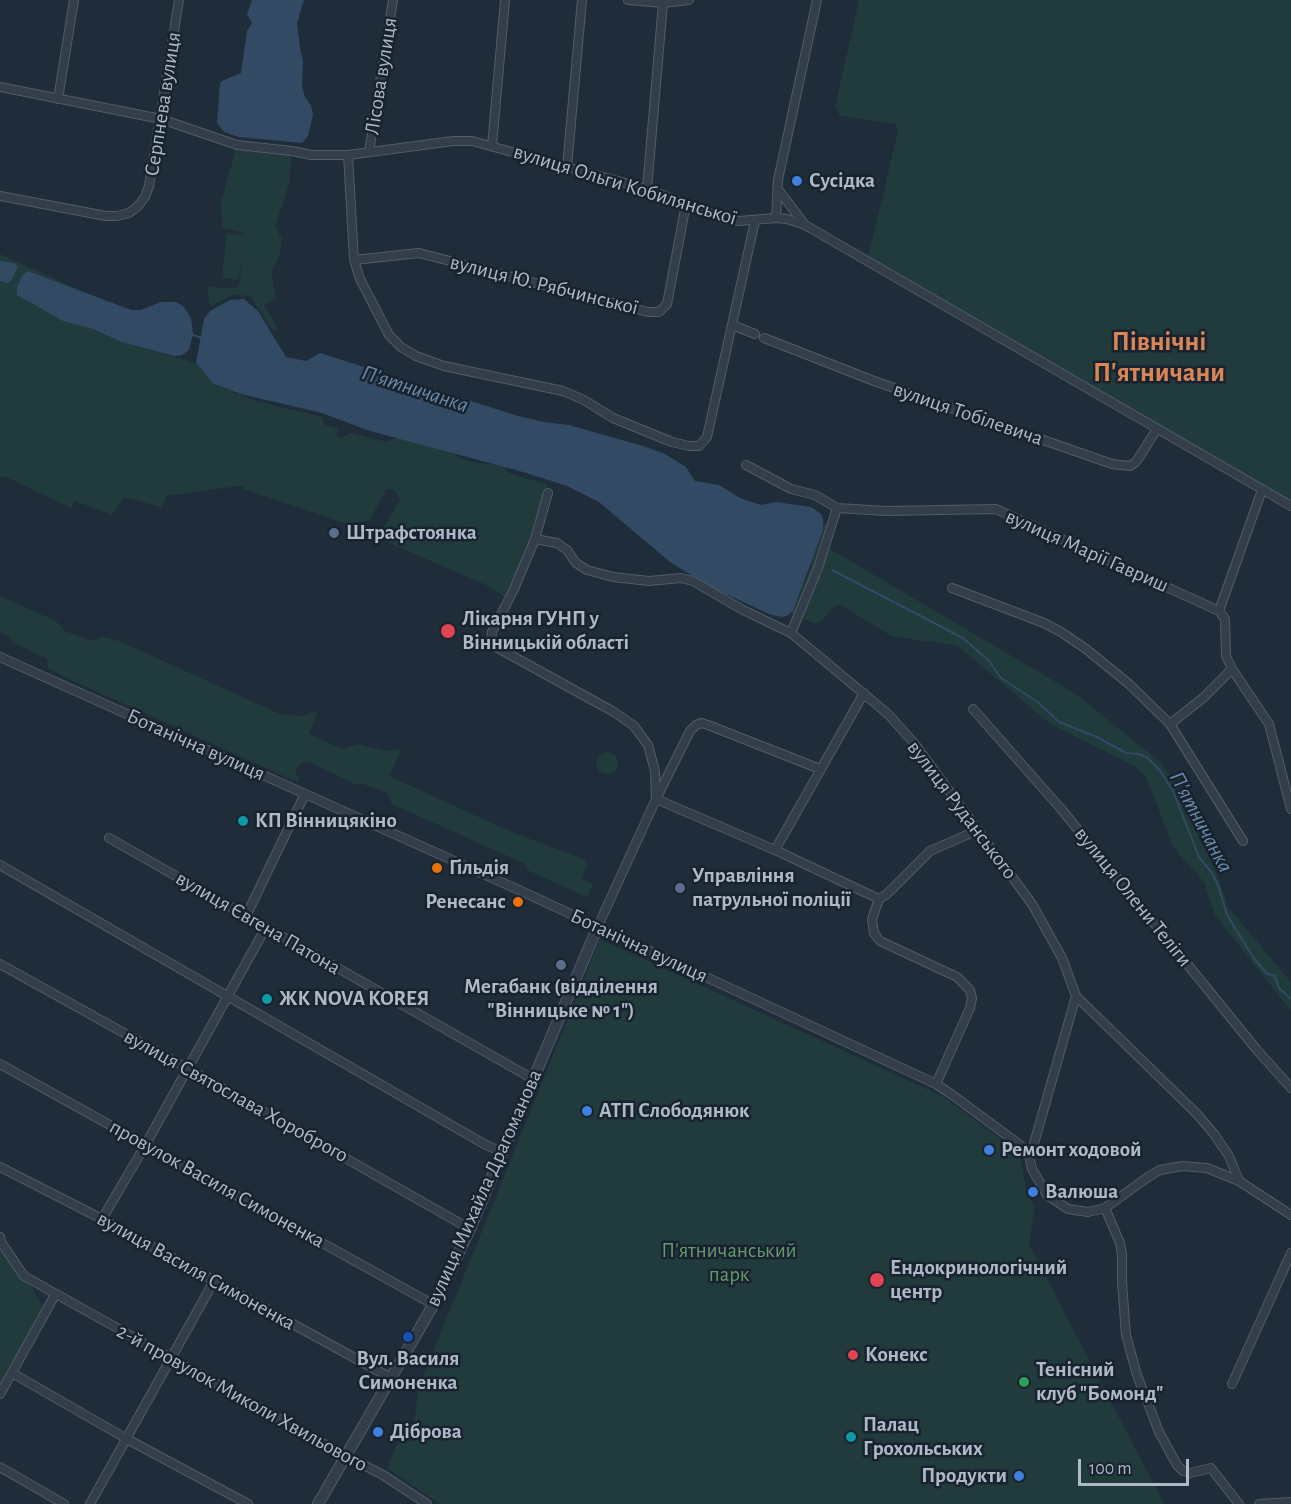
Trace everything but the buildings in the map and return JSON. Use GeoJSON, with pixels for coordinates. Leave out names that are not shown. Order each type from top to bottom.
{"type":"FeatureCollection","features":[{"type":"Feature","properties":{"kind":"street"},"geometry":{"type":"LineString","coordinates":[[58,99],[74,0]]}},
{"type":"Feature","properties":{"kind":"street","name":"Серпнева вулиця"},"geometry":{"type":"LineString","coordinates":[[0,196],[106,216],[129,213],[145,197],[150,186],[179,0]]}},
{"type":"Feature","properties":{"kind":"street","name":"Лісова вулиця"},"geometry":{"type":"LineString","coordinates":[[369,152],[393,0]]}},
{"type":"Feature","properties":{"kind":"street"},"geometry":{"type":"LineString","coordinates":[[492,146],[505,0]]}},
{"type":"Feature","properties":{"kind":"street"},"geometry":{"type":"LineString","coordinates":[[567,167],[582,0]]}},
{"type":"Feature","properties":{"kind":"street"},"geometry":{"type":"LineString","coordinates":[[628,0],[663,3],[689,0]]}},
{"type":"Feature","properties":{"kind":"street"},"geometry":{"type":"LineString","coordinates":[[776,218],[777,188],[817,0]]}},
{"type":"Feature","properties":{"kind":"street"},"geometry":{"type":"LineString","coordinates":[[647,189],[663,3]]}},
{"type":"Feature","properties":{"kind":"street","name":"вулиця Ольги Кобилянської"},"geometry":{"type":"LineString","coordinates":[[0,87],[161,119],[240,145],[311,155],[348,154],[453,141],[472,141],[647,189],[724,219],[755,221],[787,219],[805,225],[1291,506]]}},
{"type":"Feature","properties":{"kind":"street"},"geometry":{"type":"LineString","coordinates":[[348,154],[354,260],[360,279],[390,335],[401,347],[416,356],[444,366],[562,391],[584,400],[613,418],[690,447],[699,446],[707,436],[755,221]]}},
{"type":"Feature","properties":{"kind":"street"},"geometry":{"type":"LineString","coordinates":[[777,188],[805,225]]}},
{"type":"Feature","properties":{"kind":"street","name":"вулиця Ю. Рябчинської"},"geometry":{"type":"LineString","coordinates":[[354,260],[419,253],[648,312],[659,312],[667,303],[687,204]]}},
{"type":"Feature","properties":{"kind":"street"},"geometry":{"type":"LineString","coordinates":[[732,325],[755,334]]}},
{"type":"Feature","properties":{"kind":"street","name":"вулиця Тобілевича"},"geometry":{"type":"LineString","coordinates":[[764,338],[876,382],[1112,464],[1130,466],[1136,462],[1157,429]]}},
{"type":"Feature","properties":{"kind":"street","name":"вулиця Марії Гавриш"},"geometry":{"type":"LineString","coordinates":[[746,465],[791,489],[815,495],[837,508],[886,511],[996,510],[1219,611]]}},
{"type":"Feature","properties":{"kind":"street"},"geometry":{"type":"LineString","coordinates":[[1262,490],[1219,611],[1225,619],[1226,656],[1232,669],[1269,724],[1291,809]]}},
{"type":"Feature","properties":{"kind":"street"},"geometry":{"type":"LineString","coordinates":[[548,493],[535,538],[514,589],[492,632],[491,640],[496,647],[614,712],[634,726],[648,744],[655,771],[656,799]]}},
{"type":"Feature","properties":{"kind":"street"},"geometry":{"type":"LineString","coordinates":[[791,633],[818,568],[837,508]]}},
{"type":"Feature","properties":{"kind":"street","name":"вулиця Руданського"},"geometry":{"type":"LineString","coordinates":[[535,538],[557,543],[567,550],[576,563],[587,570],[613,577],[649,581],[681,579],[693,581],[743,610],[791,633],[888,714],[914,743],[1032,904],[1062,958],[1076,996],[1196,1113],[1229,1156],[1239,1181]]}},
{"type":"Feature","properties":{"kind":"street"},"geometry":{"type":"LineString","coordinates":[[952,588],[1044,623],[1061,632],[1129,684],[1170,724],[1243,841]]}},
{"type":"Feature","properties":{"kind":"street","name":"Ботанічна вулиця"},"geometry":{"type":"LineString","coordinates":[[0,657],[598,926],[936,1084],[1020,1145],[1029,1156],[1039,1184],[1056,1202],[1078,1212],[1105,1208]]}},
{"type":"Feature","properties":{"kind":"street"},"geometry":{"type":"LineString","coordinates":[[1170,724],[1203,698],[1232,669]]}},
{"type":"Feature","properties":{"kind":"street"},"geometry":{"type":"LineString","coordinates":[[775,850],[864,693]]}},
{"type":"Feature","properties":{"kind":"street","name":"вулиця Олени Теліги"},"geometry":{"type":"LineString","coordinates":[[973,709],[1062,810],[1257,1050],[1291,1088]]}},
{"type":"Feature","properties":{"kind":"street"},"geometry":{"type":"LineString","coordinates":[[598,926],[656,799],[690,731],[696,725],[701,723],[820,769]]}},
{"type":"Feature","properties":{"kind":"street"},"geometry":{"type":"LineString","coordinates":[[246,916],[305,794]]}},
{"type":"Feature","properties":{"kind":"street"},"geometry":{"type":"LineString","coordinates":[[656,799],[775,850],[879,899]]}},
{"type":"Feature","properties":{"kind":"street"},"geometry":{"type":"LineString","coordinates":[[936,1084],[970,1008],[972,998],[970,990],[957,977],[880,941],[874,933],[872,919],[879,899],[887,894],[930,851],[978,830]]}},
{"type":"Feature","properties":{"kind":"street","name":"вулиця Євгена Патона"},"geometry":{"type":"LineString","coordinates":[[109,838],[533,1079]]}},
{"type":"Feature","properties":{"kind":"street"},"geometry":{"type":"LineString","coordinates":[[0,865],[484,1144],[502,1152]]}},
{"type":"Feature","properties":{"kind":"street","name":"вулиця Михайла Драгоманова"},"geometry":{"type":"LineString","coordinates":[[318,1504],[434,1305],[470,1229],[598,926]]}},
{"type":"Feature","properties":{"kind":"street"},"geometry":{"type":"LineString","coordinates":[[102,1219],[266,927]]}},
{"type":"Feature","properties":{"kind":"street","name":"вулиця Святослава Хороброго"},"geometry":{"type":"LineString","coordinates":[[0,964],[470,1229]]}},
{"type":"Feature","properties":{"kind":"street"},"geometry":{"type":"LineString","coordinates":[[1029,1156],[1076,996]]}},
{"type":"Feature","properties":{"kind":"street","name":"провулок Василя Симоненка"},"geometry":{"type":"LineString","coordinates":[[0,1064],[146,1143],[434,1305]]}},
{"type":"Feature","properties":{"kind":"street"},"geometry":{"type":"LineString","coordinates":[[1239,1504],[1211,1467],[1190,1473],[1183,1471],[1177,1465],[1159,1432],[1137,1375],[1126,1335],[1122,1254],[1120,1243],[1105,1208],[1148,1177],[1172,1167],[1194,1166],[1207,1168],[1239,1181],[1291,1215]]}},
{"type":"Feature","properties":{"kind":"street","name":"вулиця Василя Симоненка"},"geometry":{"type":"LineString","coordinates":[[0,1167],[102,1219],[391,1378]]}},
{"type":"Feature","properties":{"kind":"street","name":"2-й провулок Миколи Хвильового"},"geometry":{"type":"LineString","coordinates":[[0,1237],[24,1276],[345,1456],[383,1475],[427,1504]]}},
{"type":"Feature","properties":{"kind":"street"},"geometry":{"type":"LineString","coordinates":[[1232,1384],[1291,1253]]}},
{"type":"Feature","properties":{"kind":"street"},"geometry":{"type":"LineString","coordinates":[[90,1504],[214,1281]]}},
{"type":"Feature","properties":{"kind":"street"},"geometry":{"type":"LineString","coordinates":[[0,1394],[55,1295]]}},
{"type":"Feature","properties":{"kind":"street"},"geometry":{"type":"LineString","coordinates":[[12,1372],[127,1439],[248,1504]]}},
{"type":"Feature","properties":{"kind":"street"},"geometry":{"type":"LineString","coordinates":[[0,1467],[64,1504]]}},
{"type":"Feature","properties":{"kind":"street"},"geometry":{"type":"LineString","coordinates":[[1260,1504],[1291,1502]]}},
{"type":"Feature","properties":{"kind":"green space"},"geometry":{"type":"Polygon","coordinates":[[[859,0],[1291,0],[1291,506],[867,261],[898,131],[896,124],[840,116],[835,107],[859,0]]]}},
{"type":"Feature","properties":{"kind":"green space"},"geometry":{"type":"Polygon","coordinates":[[[237,145],[292,151],[289,185],[275,227],[282,239],[279,257],[271,272],[276,298],[264,305],[278,329],[274,332],[250,296],[232,295],[210,307],[207,287],[235,288],[240,283],[242,254],[239,280],[222,278],[227,233],[245,235],[222,228],[221,203],[237,145]]]}},
{"type":"Feature","properties":{"kind":"green space"},"geometry":{"type":"Polygon","coordinates":[[[0,254],[86,293],[28,271],[23,274],[17,295],[121,342],[196,363],[214,384],[256,401],[322,417],[325,425],[340,429],[336,435],[341,438],[351,433],[387,442],[393,439],[414,437],[468,461],[504,466],[509,473],[548,485],[538,522],[523,560],[504,596],[486,585],[378,538],[400,499],[393,489],[386,489],[370,520],[348,524],[239,486],[167,496],[161,507],[124,497],[112,515],[75,501],[71,508],[0,476],[0,254]]]}},
{"type":"Feature","properties":{"kind":"green space"},"geometry":{"type":"Polygon","coordinates":[[[823,523],[831,527],[825,546],[1081,698],[1159,761],[1170,775],[1217,874],[1228,907],[1291,982],[1291,1011],[1215,915],[1204,882],[1173,847],[1146,777],[1136,767],[1050,724],[958,646],[891,636],[841,605],[834,606],[822,621],[817,623],[791,614],[807,577],[823,523]]]}},
{"type":"Feature","properties":{"kind":"green space"},"geometry":{"type":"Polygon","coordinates":[[[0,596],[56,621],[65,631],[93,641],[102,637],[119,641],[280,714],[302,716],[317,713],[309,734],[342,749],[358,744],[386,751],[402,749],[389,776],[507,830],[588,861],[582,879],[593,884],[587,897],[529,871],[523,863],[392,804],[386,792],[363,784],[355,784],[307,761],[300,764],[295,772],[299,779],[297,782],[69,679],[48,668],[47,659],[13,642],[9,636],[0,632],[0,596]]]}},
{"type":"Feature","properties":{"kind":"green space"},"geometry":{"type":"Polygon","coordinates":[[[607,752],[615,755],[618,763],[615,771],[607,774],[599,771],[596,763],[599,755],[607,752]]]}},
{"type":"Feature","properties":{"kind":"green space","name":"П'ятничанський парк"},"geometry":{"type":"Polygon","coordinates":[[[600,939],[942,1096],[1015,1149],[1021,1160],[1027,1195],[1035,1206],[1029,1244],[1164,1504],[440,1504],[387,1468],[406,1423],[414,1426],[418,1389],[600,939]]]}},
{"type":"Feature","properties":{"kind":"green space"},"geometry":{"type":"Polygon","coordinates":[[[0,1237],[46,1311],[0,1394],[0,1237]]]}},
{"type":"Feature","properties":{"kind":"water"},"geometry":{"type":"Polygon","coordinates":[[[252,0],[304,0],[297,23],[303,60],[302,87],[313,115],[308,136],[302,143],[239,137],[224,132],[217,123],[220,83],[241,73],[247,31],[252,23],[247,14],[252,0]]]}},
{"type":"Feature","properties":{"kind":"water"},"geometry":{"type":"Polygon","coordinates":[[[0,261],[14,263],[18,266],[11,281],[7,283],[0,281],[0,261]]]}},
{"type":"Feature","properties":{"kind":"water"},"geometry":{"type":"Polygon","coordinates":[[[28,271],[131,310],[141,310],[161,302],[176,302],[183,306],[191,318],[193,334],[189,350],[182,355],[174,356],[121,342],[93,329],[63,321],[17,295],[17,287],[23,274],[28,271]]]}},
{"type":"Feature","properties":{"kind":"water"},"geometry":{"type":"Polygon","coordinates":[[[244,299],[258,311],[286,357],[306,361],[320,353],[518,416],[569,425],[643,446],[665,454],[686,467],[695,481],[719,485],[740,498],[761,505],[776,502],[811,507],[821,514],[823,530],[793,611],[781,617],[769,614],[707,585],[670,562],[599,502],[567,486],[370,431],[322,413],[241,394],[214,384],[196,363],[204,319],[210,311],[230,300],[244,299]]]}},
{"type":"Feature","properties":{"kind":"waterway","name":"П'ятничанка"},"geometry":{"type":"LineString","coordinates":[[190,334],[202,338]]}},
{"type":"Feature","properties":{"kind":"waterway","name":"П'ятничанка"},"geometry":{"type":"LineString","coordinates":[[832,570],[963,638],[989,661],[1001,678],[1039,703],[1059,722],[1097,737],[1126,753],[1139,754],[1148,758],[1161,772],[1173,791],[1199,857],[1218,885],[1227,915],[1253,957],[1266,973],[1275,976],[1279,988],[1291,999]]}},
{"type":"Feature","properties":{"kind":"place","name":"Сусідка"},"geometry":{"type":"Point","coordinates":[797,181]}},
{"type":"Feature","properties":{"kind":"place","name":"Штрафстоянка"},"geometry":{"type":"Point","coordinates":[334,533]}},
{"type":"Feature","properties":{"kind":"place","name":"Лікарня ГУНП у Вінницькій області"},"geometry":{"type":"Point","coordinates":[448,631]}},
{"type":"Feature","properties":{"kind":"place","name":"КП Вінницякіно"},"geometry":{"type":"Point","coordinates":[243,821]}},
{"type":"Feature","properties":{"kind":"place","name":"Гільдія"},"geometry":{"type":"Point","coordinates":[437,868]}},
{"type":"Feature","properties":{"kind":"place","name":"Управління патрульної поліції"},"geometry":{"type":"Point","coordinates":[680,888]}},
{"type":"Feature","properties":{"kind":"place","name":"Ренесанс"},"geometry":{"type":"Point","coordinates":[518,902]}},
{"type":"Feature","properties":{"kind":"place","name":"Мегабанк (відділення \"Вінницьке № 1\")"},"geometry":{"type":"Point","coordinates":[561,965]}},
{"type":"Feature","properties":{"kind":"place","name":"ЖК NOVA KOREЯ"},"geometry":{"type":"Point","coordinates":[267,999]}},
{"type":"Feature","properties":{"kind":"place","name":"АТП Слободянюк"},"geometry":{"type":"Point","coordinates":[587,1111]}},
{"type":"Feature","properties":{"kind":"place","name":"Ремонт ходовой"},"geometry":{"type":"Point","coordinates":[989,1150]}},
{"type":"Feature","properties":{"kind":"place","name":"Валюша"},"geometry":{"type":"Point","coordinates":[1033,1192]}},
{"type":"Feature","properties":{"kind":"place","name":"Ендокринологічний центр"},"geometry":{"type":"Point","coordinates":[877,1280]}},
{"type":"Feature","properties":{"kind":"place","name":"Вул. Василя Симоненка"},"geometry":{"type":"Point","coordinates":[408,1337]}},
{"type":"Feature","properties":{"kind":"place","name":"Конекс"},"geometry":{"type":"Point","coordinates":[853,1355]}},
{"type":"Feature","properties":{"kind":"place","name":"Тенісний клуб \"Бомонд\""},"geometry":{"type":"Point","coordinates":[1024,1382]}},
{"type":"Feature","properties":{"kind":"place","name":"Діброва"},"geometry":{"type":"Point","coordinates":[378,1432]}},
{"type":"Feature","properties":{"kind":"place","name":"Палац Грохольських"},"geometry":{"type":"Point","coordinates":[851,1437]}},
{"type":"Feature","properties":{"kind":"place","name":"Продукти"},"geometry":{"type":"Point","coordinates":[1019,1476]}},
{"type":"Feature","properties":{"kind":"district","name":"Північні П'ятничани"},"geometry":{"type":"Point","coordinates":[1159,358]}}]}
